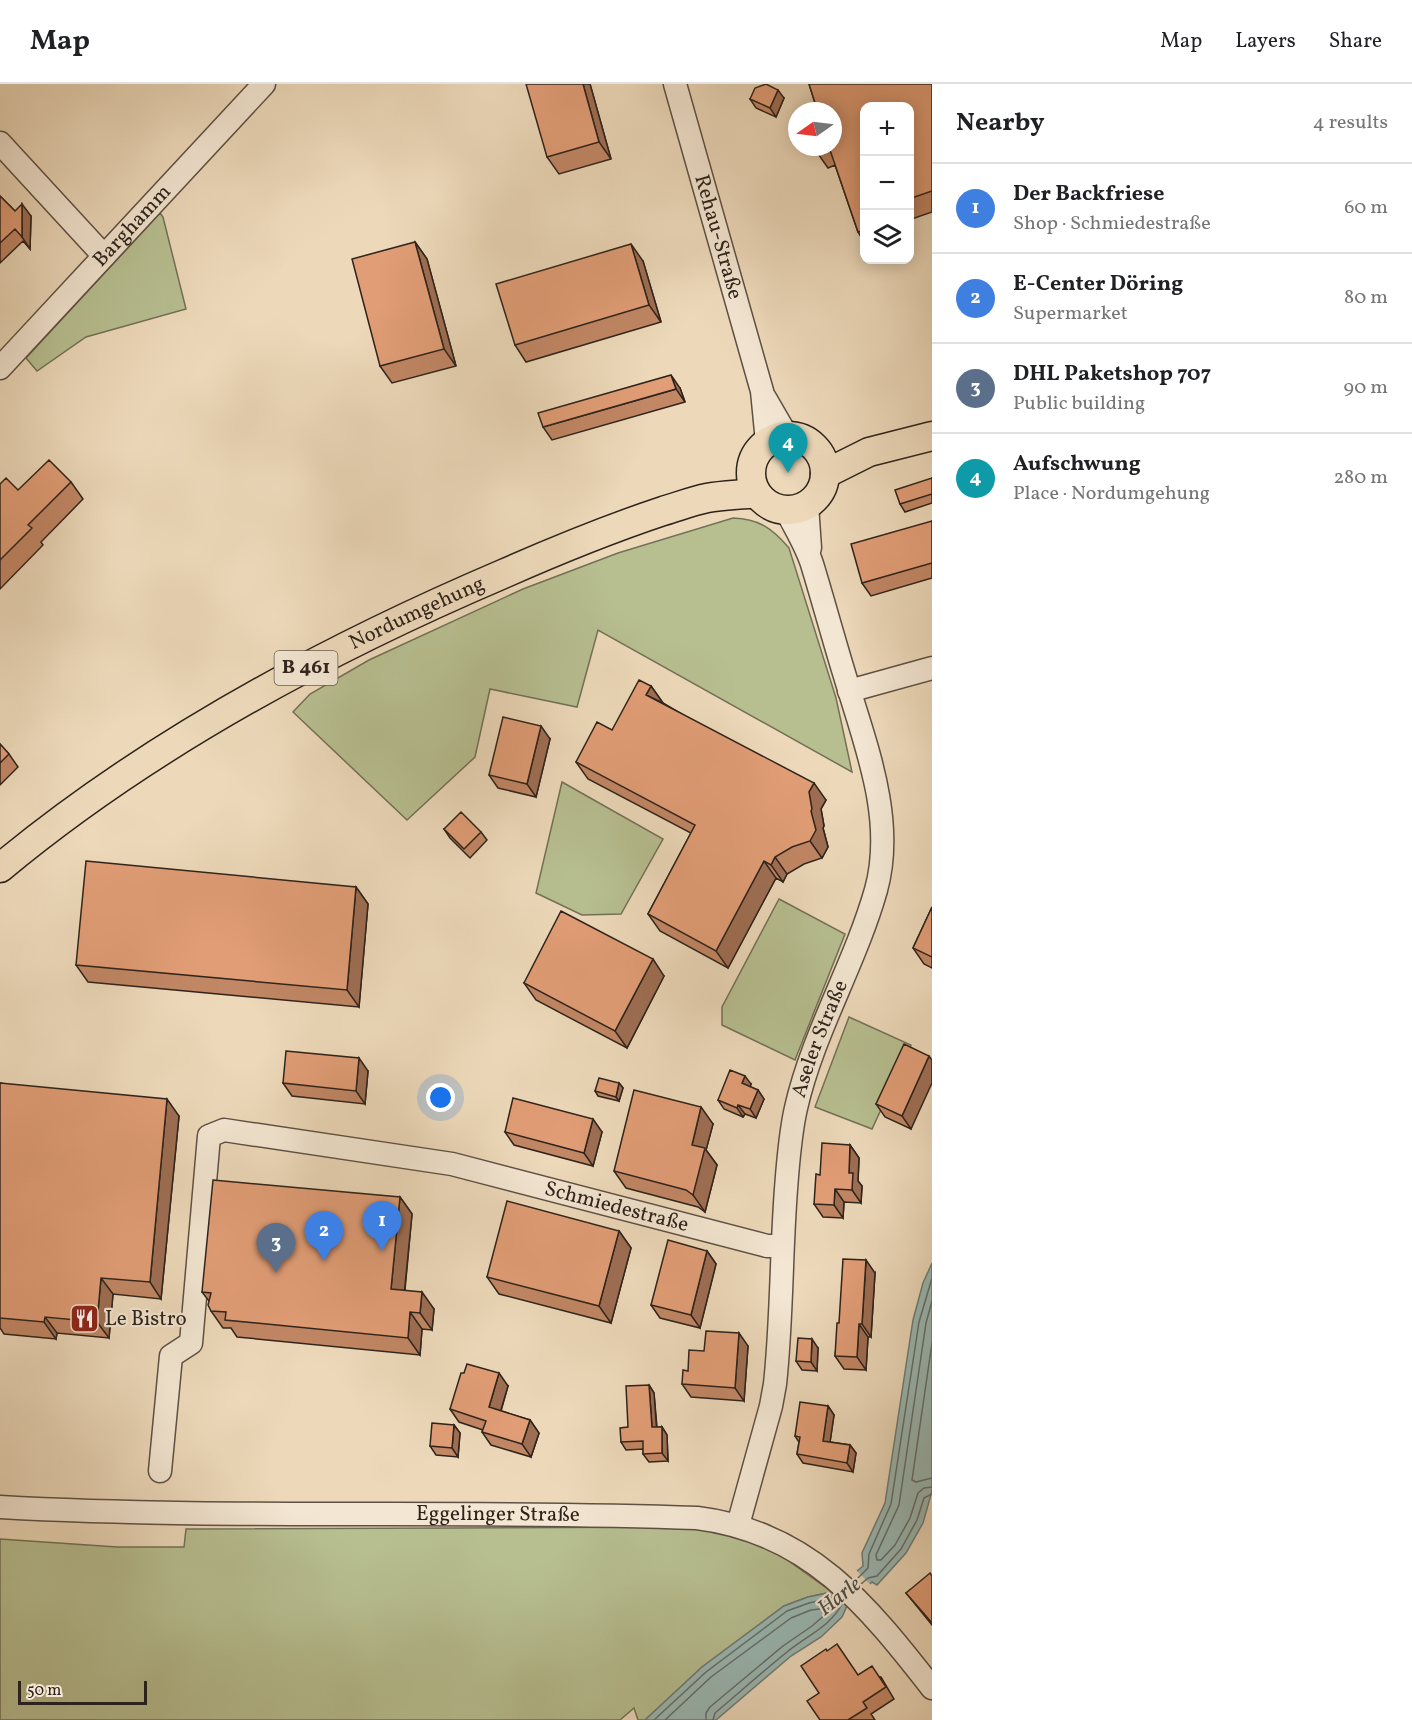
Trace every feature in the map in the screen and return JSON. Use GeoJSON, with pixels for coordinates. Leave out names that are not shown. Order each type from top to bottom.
{"type":"FeatureCollection","features":[{"type":"Feature","properties":{"kind":"main road"},"geometry":{"type":"LineString","coordinates":[[821,461],[932,436]]}},
{"type":"Feature","properties":{"kind":"main road"},"geometry":{"type":"LineString","coordinates":[[777,439],[808,441],[821,461],[823,485],[817,495],[797,508],[775,508],[764,502],[753,482],[753,459],[759,450],[777,439]]}},
{"type":"Feature","properties":{"kind":"main road","name":"Nordumgehung"},"geometry":{"type":"LineString","coordinates":[[0,868],[41,834],[148,760],[234,707],[335,652],[437,602],[531,561],[640,519],[753,482]]}},
{"type":"Feature","properties":{"kind":"street","name":"Barghamm"},"geometry":{"type":"LineString","coordinates":[[0,368],[264,84]]}},
{"type":"Feature","properties":{"kind":"street","name":"Rehau-Straße"},"geometry":{"type":"LineString","coordinates":[[675,84],[777,439]]}},
{"type":"Feature","properties":{"kind":"street"},"geometry":{"type":"LineString","coordinates":[[0,143],[104,255]]}},
{"type":"Feature","properties":{"kind":"street","name":"Aseler Straße"},"geometry":{"type":"LineString","coordinates":[[738,1525],[775,1384],[790,1142],[803,1080],[876,890],[881,865],[882,837],[878,797],[797,508]]}},
{"type":"Feature","properties":{"kind":"street"},"geometry":{"type":"LineString","coordinates":[[849,691],[932,668]]}},
{"type":"Feature","properties":{"kind":"street","name":"Schmiedestraße"},"geometry":{"type":"LineString","coordinates":[[160,1471],[171,1356],[191,1343],[209,1136],[224,1130],[452,1164],[767,1246],[782,1246]]}},
{"type":"Feature","properties":{"kind":"street","name":"Eggelinger Straße"},"geometry":{"type":"LineString","coordinates":[[0,1507],[162,1514],[528,1513],[697,1518],[738,1525],[799,1552],[834,1578],[871,1614],[932,1688]]}},
{"type":"Feature","properties":{"kind":"green space"},"geometry":{"type":"Polygon","coordinates":[[[160,213],[163,217],[186,309],[86,337],[37,371],[26,358],[160,213]]]}},
{"type":"Feature","properties":{"kind":"green space"},"geometry":{"type":"Polygon","coordinates":[[[733,518],[750,520],[764,526],[777,535],[789,548],[836,698],[852,772],[598,630],[577,707],[490,689],[475,757],[407,820],[293,712],[310,694],[369,660],[523,589],[618,553],[733,518]]]}},
{"type":"Feature","properties":{"kind":"green space"},"geometry":{"type":"Polygon","coordinates":[[[562,782],[663,839],[621,914],[582,915],[536,893],[562,782]]]}},
{"type":"Feature","properties":{"kind":"green space"},"geometry":{"type":"Polygon","coordinates":[[[779,899],[845,934],[795,1060],[722,1025],[722,1007],[779,899]]]}},
{"type":"Feature","properties":{"kind":"green space"},"geometry":{"type":"Polygon","coordinates":[[[849,1017],[911,1045],[872,1129],[815,1107],[849,1017]]]}},
{"type":"Feature","properties":{"kind":"green space"},"geometry":{"type":"Polygon","coordinates":[[[683,1527],[753,1538],[832,1592],[808,1597],[784,1606],[702,1667],[645,1720],[638,1720],[634,1708],[620,1720],[0,1720],[0,1539],[117,1547],[184,1547],[186,1529],[683,1527]]]}},
{"type":"Feature","properties":{"kind":"water","name":"Harle"},"geometry":{"type":"Polygon","coordinates":[[[932,1263],[932,1491],[923,1523],[906,1553],[877,1585],[872,1582],[847,1606],[842,1617],[821,1637],[791,1656],[716,1720],[645,1720],[702,1667],[784,1606],[808,1597],[832,1592],[863,1566],[862,1553],[885,1503],[913,1320],[923,1283],[932,1263]]]}},
{"type":"Feature","properties":{"kind":"pier"},"geometry":{"type":"Polygon","coordinates":[[[855,1569],[872,1586],[849,1609],[829,1589],[855,1569]]]}},
{"type":"Feature","properties":{"kind":"building"},"geometry":{"type":"Polygon","coordinates":[[[526,84],[583,84],[599,142],[547,157],[526,84]]]}},
{"type":"Feature","properties":{"kind":"building"},"geometry":{"type":"Polygon","coordinates":[[[766,84],[778,90],[770,108],[750,99],[755,88],[766,84]]]}},
{"type":"Feature","properties":{"kind":"building"},"geometry":{"type":"Polygon","coordinates":[[[809,84],[932,84],[932,191],[914,197],[914,102],[860,102],[860,231],[858,232],[832,156],[842,156],[842,102],[815,102],[809,84]]]}},
{"type":"Feature","properties":{"kind":"building"},"geometry":{"type":"Polygon","coordinates":[[[0,196],[15,211],[22,204],[22,237],[15,229],[0,243],[0,196]]]}},
{"type":"Feature","properties":{"kind":"building"},"geometry":{"type":"Polygon","coordinates":[[[415,242],[444,349],[380,366],[352,259],[415,242]]]}},
{"type":"Feature","properties":{"kind":"building"},"geometry":{"type":"Polygon","coordinates":[[[631,244],[649,305],[515,345],[496,284],[631,244]]]}},
{"type":"Feature","properties":{"kind":"building"},"geometry":{"type":"Polygon","coordinates":[[[671,375],[676,389],[543,427],[538,413],[671,375]]]}},
{"type":"Feature","properties":{"kind":"building"},"geometry":{"type":"Polygon","coordinates":[[[49,460],[71,482],[28,525],[32,528],[0,560],[0,484],[6,478],[18,490],[49,460]]]}},
{"type":"Feature","properties":{"kind":"building"},"geometry":{"type":"Polygon","coordinates":[[[932,478],[932,494],[900,504],[895,490],[932,478]]]}},
{"type":"Feature","properties":{"kind":"building"},"geometry":{"type":"Polygon","coordinates":[[[932,521],[932,563],[862,583],[851,544],[932,521]]]}},
{"type":"Feature","properties":{"kind":"building"},"geometry":{"type":"Polygon","coordinates":[[[639,680],[651,686],[646,695],[814,783],[809,792],[816,830],[810,841],[792,847],[775,857],[771,865],[764,861],[716,951],[648,914],[695,825],[576,762],[597,722],[612,730],[639,680]]]}},
{"type":"Feature","properties":{"kind":"building"},"geometry":{"type":"Polygon","coordinates":[[[503,717],[541,726],[527,784],[489,775],[503,717]]]}},
{"type":"Feature","properties":{"kind":"building"},"geometry":{"type":"Polygon","coordinates":[[[0,744],[9,754],[0,763],[0,744]]]}},
{"type":"Feature","properties":{"kind":"building"},"geometry":{"type":"Polygon","coordinates":[[[461,812],[481,832],[464,849],[444,829],[461,812]]]}},
{"type":"Feature","properties":{"kind":"building"},"geometry":{"type":"Polygon","coordinates":[[[86,861],[356,887],[347,990],[76,965],[86,861]]]}},
{"type":"Feature","properties":{"kind":"building"},"geometry":{"type":"Polygon","coordinates":[[[932,907],[932,957],[913,948],[932,907]]]}},
{"type":"Feature","properties":{"kind":"building"},"geometry":{"type":"Polygon","coordinates":[[[561,911],[653,959],[615,1031],[524,983],[561,911]]]}},
{"type":"Feature","properties":{"kind":"building"},"geometry":{"type":"Polygon","coordinates":[[[904,1044],[929,1056],[902,1116],[876,1104],[904,1044]]]}},
{"type":"Feature","properties":{"kind":"building"},"geometry":{"type":"Polygon","coordinates":[[[286,1051],[359,1058],[356,1091],[283,1083],[286,1051]]]}},
{"type":"Feature","properties":{"kind":"building"},"geometry":{"type":"Polygon","coordinates":[[[730,1070],[745,1076],[742,1083],[758,1090],[750,1109],[738,1105],[737,1108],[718,1100],[730,1070]]]}},
{"type":"Feature","properties":{"kind":"building"},"geometry":{"type":"Polygon","coordinates":[[[599,1078],[619,1083],[616,1097],[595,1091],[599,1078]]]}},
{"type":"Feature","properties":{"kind":"building"},"geometry":{"type":"Polygon","coordinates":[[[0,1083],[167,1099],[150,1282],[101,1278],[97,1322],[45,1317],[44,1322],[0,1318],[0,1083]]]}},
{"type":"Feature","properties":{"kind":"building"},"geometry":{"type":"Polygon","coordinates":[[[634,1090],[701,1107],[692,1145],[705,1148],[693,1195],[686,1190],[614,1171],[634,1090]]]}},
{"type":"Feature","properties":{"kind":"building"},"geometry":{"type":"Polygon","coordinates":[[[513,1098],[593,1119],[584,1153],[505,1132],[513,1098]]]}},
{"type":"Feature","properties":{"kind":"building"},"geometry":{"type":"Polygon","coordinates":[[[822,1143],[850,1145],[849,1173],[853,1173],[852,1190],[835,1189],[834,1205],[814,1204],[816,1174],[820,1175],[822,1143]]]}},
{"type":"Feature","properties":{"kind":"building"},"geometry":{"type":"Polygon","coordinates":[[[213,1180],[400,1197],[391,1289],[422,1292],[420,1313],[410,1312],[408,1338],[225,1320],[226,1312],[211,1311],[208,1305],[211,1293],[202,1292],[213,1180]]]}},
{"type":"Feature","properties":{"kind":"building"},"geometry":{"type":"Polygon","coordinates":[[[507,1201],[619,1231],[599,1306],[487,1277],[507,1201]]]}},
{"type":"Feature","properties":{"kind":"building"},"geometry":{"type":"Polygon","coordinates":[[[668,1240],[707,1251],[691,1315],[651,1305],[668,1240]]]}},
{"type":"Feature","properties":{"kind":"building"},"geometry":{"type":"Polygon","coordinates":[[[843,1259],[866,1260],[862,1324],[859,1324],[857,1357],[835,1356],[843,1259]]]}},
{"type":"Feature","properties":{"kind":"building"},"geometry":{"type":"Polygon","coordinates":[[[706,1331],[739,1333],[735,1388],[682,1384],[683,1370],[688,1371],[689,1350],[704,1351],[706,1331]]]}},
{"type":"Feature","properties":{"kind":"building"},"geometry":{"type":"Polygon","coordinates":[[[798,1338],[812,1339],[811,1362],[796,1361],[798,1338]]]}},
{"type":"Feature","properties":{"kind":"building"},"geometry":{"type":"Polygon","coordinates":[[[467,1364],[499,1373],[489,1407],[530,1420],[522,1444],[482,1432],[486,1421],[450,1409],[461,1373],[464,1373],[467,1364]]]}},
{"type":"Feature","properties":{"kind":"building"},"geometry":{"type":"Polygon","coordinates":[[[649,1385],[652,1427],[662,1427],[662,1453],[643,1454],[643,1441],[621,1442],[620,1428],[628,1427],[626,1386],[649,1385]]]}},
{"type":"Feature","properties":{"kind":"building"},"geometry":{"type":"Polygon","coordinates":[[[800,1402],[828,1406],[823,1441],[850,1445],[847,1463],[797,1454],[800,1437],[795,1436],[800,1402]]]}},
{"type":"Feature","properties":{"kind":"building"},"geometry":{"type":"Polygon","coordinates":[[[432,1423],[454,1425],[452,1448],[430,1446],[432,1423]]]}},
{"type":"Feature","properties":{"kind":"building"},"geometry":{"type":"Polygon","coordinates":[[[930,1573],[932,1576],[932,1623],[906,1593],[930,1573]]]}},
{"type":"Feature","properties":{"kind":"building"},"geometry":{"type":"Polygon","coordinates":[[[837,1644],[858,1675],[872,1666],[886,1687],[863,1702],[867,1708],[848,1720],[820,1720],[807,1701],[819,1693],[801,1666],[837,1644]]]}},
{"type":"Feature","properties":{"kind":"place","name":"Aufschwung"},"geometry":{"type":"Point","coordinates":[788,473]}},
{"type":"Feature","properties":{"kind":"place","name":"Der Backfriese"},"geometry":{"type":"Point","coordinates":[382,1251]}},
{"type":"Feature","properties":{"kind":"place","name":"E-Center Döring"},"geometry":{"type":"Point","coordinates":[324,1261]}},
{"type":"Feature","properties":{"kind":"place","name":"DHL Paketshop 707"},"geometry":{"type":"Point","coordinates":[276,1273]}},
{"type":"Feature","properties":{"kind":"place","name":"Le Bistro"},"geometry":{"type":"Point","coordinates":[84,1319]}}]}
